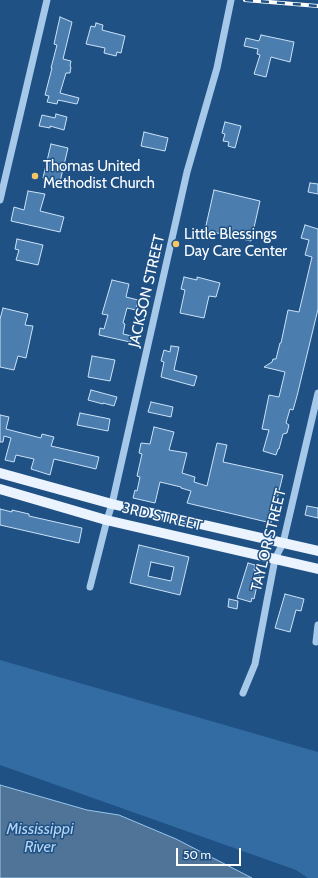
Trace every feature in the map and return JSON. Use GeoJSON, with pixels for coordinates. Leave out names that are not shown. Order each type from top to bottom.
{"type":"FeatureCollection","features":[{"type":"Feature","properties":{"kind":"main road","name":"3RD STREET"},"geometry":{"type":"LineString","coordinates":[[0,473],[112,504],[318,551]]}},
{"type":"Feature","properties":{"kind":"main road","name":"3RD STREET"},"geometry":{"type":"LineString","coordinates":[[0,489],[107,520],[318,569]]}},
{"type":"Feature","properties":{"kind":"street"},"geometry":{"type":"LineString","coordinates":[[0,200],[47,0]]}},
{"type":"Feature","properties":{"kind":"street","name":"JACKSON STREET"},"geometry":{"type":"LineString","coordinates":[[90,587],[112,504],[187,172],[217,68],[231,0]]}},
{"type":"Feature","properties":{"kind":"street","name":"TAYLOR STREET"},"geometry":{"type":"LineString","coordinates":[[243,693],[255,664],[275,559],[283,543],[318,393]]}},
{"type":"Feature","properties":{"kind":"street"},"geometry":{"type":"LineString","coordinates":[[316,642],[318,625]]}},
{"type":"Feature","properties":{"kind":"shaded area"},"geometry":{"type":"Polygon","coordinates":[[[0,660],[318,752],[318,878],[308,878],[296,870],[0,765],[0,660]]]}},
{"type":"Feature","properties":{"kind":"water","name":"Mississippi River"},"geometry":{"type":"Polygon","coordinates":[[[0,785],[87,810],[119,815],[176,839],[252,878],[0,878],[0,785]]]}},
{"type":"Feature","properties":{"kind":"building"},"geometry":{"type":"Polygon","coordinates":[[[60,17],[72,22],[63,59],[71,61],[70,73],[66,73],[60,93],[79,98],[77,104],[58,100],[57,104],[47,102],[49,96],[45,95],[57,45],[54,44],[60,17]]]}},
{"type":"Feature","properties":{"kind":"building"},"geometry":{"type":"Polygon","coordinates":[[[96,23],[103,25],[102,30],[125,36],[121,53],[117,52],[116,56],[104,53],[105,48],[86,44],[91,26],[95,27],[96,23]]]}},
{"type":"Feature","properties":{"kind":"building"},"geometry":{"type":"Polygon","coordinates":[[[261,35],[294,42],[290,62],[271,57],[266,77],[254,74],[260,55],[257,54],[258,49],[244,46],[246,38],[259,41],[261,35]]]}},
{"type":"Feature","properties":{"kind":"building"},"geometry":{"type":"Polygon","coordinates":[[[56,114],[67,117],[64,130],[50,126],[50,128],[39,126],[42,115],[55,118],[56,114]]]}},
{"type":"Feature","properties":{"kind":"building"},"geometry":{"type":"Polygon","coordinates":[[[225,122],[241,126],[235,148],[228,146],[229,142],[223,141],[225,134],[222,133],[225,122]]]}},
{"type":"Feature","properties":{"kind":"building"},"geometry":{"type":"Polygon","coordinates":[[[144,132],[168,138],[165,151],[141,146],[144,132]]]}},
{"type":"Feature","properties":{"kind":"building"},"geometry":{"type":"Polygon","coordinates":[[[51,144],[68,148],[60,182],[43,178],[51,144]]]}},
{"type":"Feature","properties":{"kind":"building"},"geometry":{"type":"Polygon","coordinates":[[[310,183],[318,184],[318,194],[308,192],[310,183]]]}},
{"type":"Feature","properties":{"kind":"building"},"geometry":{"type":"Polygon","coordinates":[[[214,190],[260,201],[251,241],[205,230],[214,190]]]}},
{"type":"Feature","properties":{"kind":"building"},"geometry":{"type":"Polygon","coordinates":[[[28,191],[45,194],[40,211],[64,217],[60,232],[11,221],[14,207],[24,210],[28,191]]]}},
{"type":"Feature","properties":{"kind":"building"},"geometry":{"type":"Polygon","coordinates":[[[305,225],[318,229],[318,309],[297,396],[293,410],[290,409],[286,423],[289,425],[287,433],[283,434],[276,455],[263,451],[269,430],[262,429],[269,395],[279,397],[285,372],[264,367],[272,362],[273,359],[276,359],[288,310],[299,312],[312,257],[305,255],[309,240],[301,238],[305,225]]]}},
{"type":"Feature","properties":{"kind":"building"},"geometry":{"type":"Polygon","coordinates":[[[17,239],[43,245],[38,265],[16,260],[19,250],[15,249],[17,239]]]}},
{"type":"Feature","properties":{"kind":"building"},"geometry":{"type":"Polygon","coordinates":[[[184,277],[197,280],[197,277],[220,283],[216,297],[209,296],[204,318],[180,313],[185,290],[181,289],[184,277]]]}},
{"type":"Feature","properties":{"kind":"building"},"geometry":{"type":"Polygon","coordinates":[[[112,280],[129,284],[126,297],[138,300],[136,310],[127,308],[123,323],[125,324],[123,334],[132,336],[130,342],[99,335],[100,328],[104,329],[108,315],[102,314],[112,280]]]}},
{"type":"Feature","properties":{"kind":"building"},"geometry":{"type":"Polygon","coordinates":[[[3,308],[28,314],[25,325],[33,326],[26,358],[18,356],[14,370],[0,367],[0,319],[3,308]]]}},
{"type":"Feature","properties":{"kind":"building"},"geometry":{"type":"Polygon","coordinates":[[[171,346],[179,347],[174,370],[197,376],[194,386],[161,377],[164,362],[161,361],[164,350],[170,352],[171,346]]]}},
{"type":"Feature","properties":{"kind":"building"},"geometry":{"type":"Polygon","coordinates":[[[92,356],[115,360],[110,381],[88,377],[92,356]]]}},
{"type":"Feature","properties":{"kind":"building"},"geometry":{"type":"Polygon","coordinates":[[[91,390],[117,397],[114,406],[88,400],[91,390]]]}},
{"type":"Feature","properties":{"kind":"building"},"geometry":{"type":"Polygon","coordinates":[[[151,402],[173,407],[171,417],[148,412],[151,402]]]}},
{"type":"Feature","properties":{"kind":"building"},"geometry":{"type":"Polygon","coordinates":[[[80,413],[110,419],[108,431],[77,425],[80,413]]]}},
{"type":"Feature","properties":{"kind":"building"},"geometry":{"type":"Polygon","coordinates":[[[0,415],[9,417],[6,429],[41,438],[42,434],[54,437],[51,446],[99,457],[96,469],[54,459],[50,475],[31,469],[34,459],[16,455],[14,462],[5,460],[11,438],[4,436],[3,442],[0,442],[0,415]]]}},
{"type":"Feature","properties":{"kind":"building"},"geometry":{"type":"Polygon","coordinates":[[[154,427],[174,432],[169,450],[187,453],[182,473],[195,477],[194,482],[207,486],[217,443],[227,445],[223,462],[283,475],[274,511],[277,512],[275,519],[272,518],[271,523],[187,503],[191,491],[160,482],[155,503],[133,498],[135,490],[137,491],[140,477],[137,476],[142,454],[139,453],[141,443],[150,444],[154,427]]]}},
{"type":"Feature","properties":{"kind":"building"},"geometry":{"type":"Polygon","coordinates":[[[307,506],[318,508],[318,518],[305,515],[307,506]]]}},
{"type":"Feature","properties":{"kind":"building"},"geometry":{"type":"Polygon","coordinates":[[[0,509],[12,512],[12,510],[29,514],[29,516],[82,528],[79,543],[0,525],[0,509]]]}},
{"type":"Feature","properties":{"kind":"building"},"geometry":{"type":"Polygon","coordinates":[[[139,545],[189,557],[180,595],[130,583],[139,545]],[[151,562],[148,576],[171,581],[174,567],[151,562]]]}},
{"type":"Feature","properties":{"kind":"building"},"geometry":{"type":"Polygon","coordinates":[[[248,563],[255,565],[254,570],[260,572],[254,599],[252,598],[251,602],[237,598],[248,563]]]}},
{"type":"Feature","properties":{"kind":"building"},"geometry":{"type":"Polygon","coordinates":[[[285,594],[304,599],[301,611],[296,610],[290,632],[275,628],[285,594]]]}},
{"type":"Feature","properties":{"kind":"building"},"geometry":{"type":"Polygon","coordinates":[[[229,599],[238,601],[237,609],[228,607],[229,599]]]}},
{"type":"Feature","properties":{"kind":"railway"},"geometry":{"type":"LineString","coordinates":[[245,0],[318,6]]}},
{"type":"Feature","properties":{"kind":"place","name":"Thomas United Methodist Church"},"geometry":{"type":"Point","coordinates":[35,176]}},
{"type":"Feature","properties":{"kind":"place","name":"Little Blessings Day Care Center"},"geometry":{"type":"Point","coordinates":[176,244]}}]}
